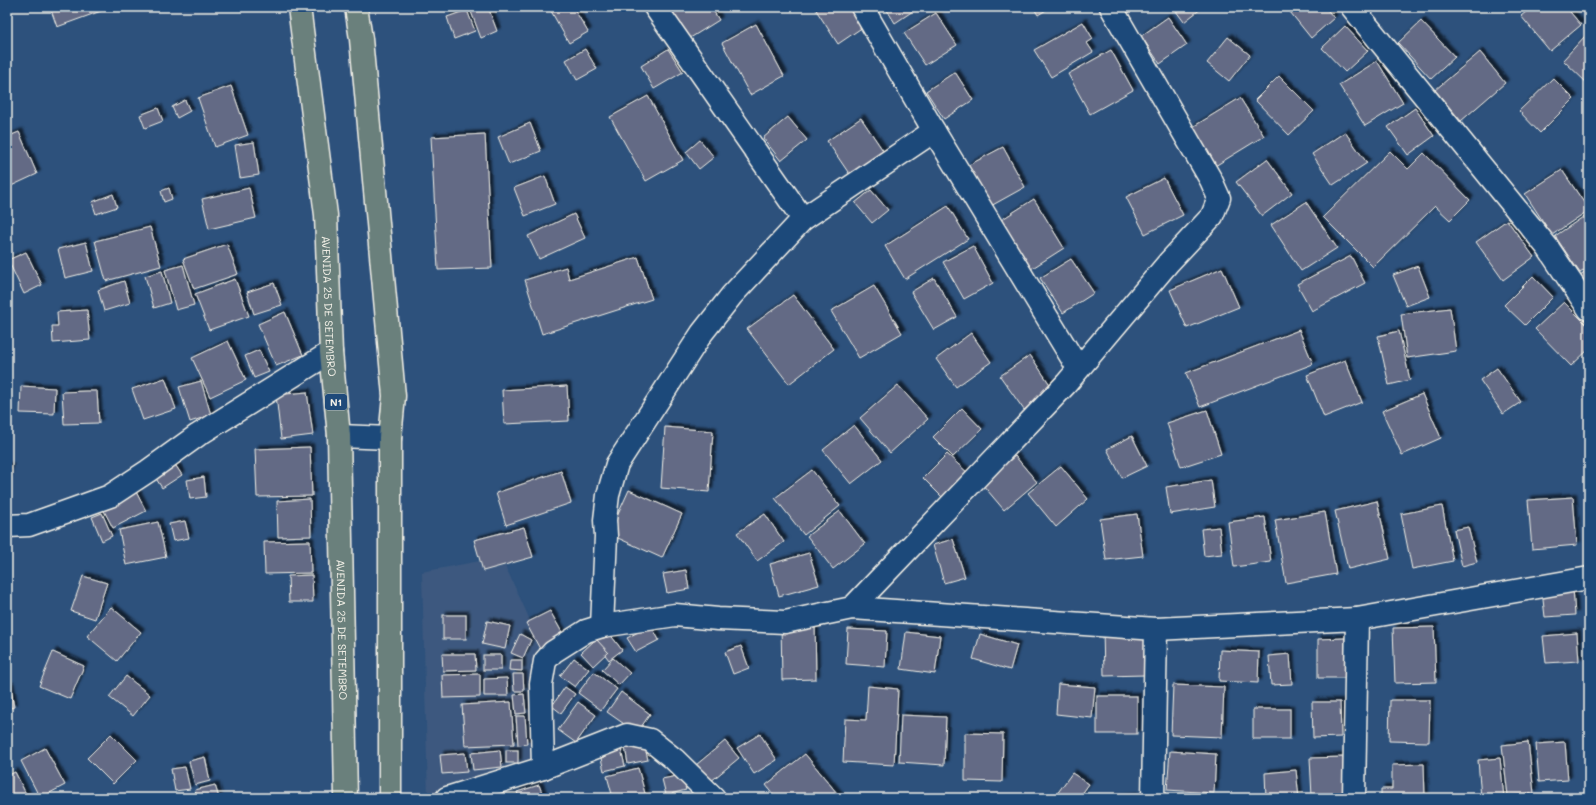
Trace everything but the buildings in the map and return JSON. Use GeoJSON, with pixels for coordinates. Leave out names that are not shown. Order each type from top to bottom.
{"type":"FeatureCollection","features":[{"type":"Feature","properties":{"kind":"highway","name":"AVENIDA 25 DE SETEMBRO"},"geometry":{"type":"LineString","coordinates":[[299,7],[326,215],[331,352],[339,436],[346,798]]}},
{"type":"Feature","properties":{"kind":"highway"},"geometry":{"type":"LineString","coordinates":[[356,7],[361,39],[394,396],[390,438],[390,798]]}},
{"type":"Feature","properties":{"kind":"street"},"geometry":{"type":"LineString","coordinates":[[655,7],[803,219]]}},
{"type":"Feature","properties":{"kind":"street"},"geometry":{"type":"LineString","coordinates":[[862,7],[934,131],[1078,368]]}},
{"type":"Feature","properties":{"kind":"street"},"geometry":{"type":"LineString","coordinates":[[852,608],[1066,384],[1169,262],[1212,216],[1219,198],[1211,180],[1111,7]]}},
{"type":"Feature","properties":{"kind":"street"},"geometry":{"type":"LineString","coordinates":[[1352,7],[1548,248],[1589,309]]}},
{"type":"Feature","properties":{"kind":"street"},"geometry":{"type":"LineString","coordinates":[[602,626],[606,536],[605,520],[608,495],[617,464],[702,333],[732,295],[803,219],[934,131]]}},
{"type":"Feature","properties":{"kind":"street"},"geometry":{"type":"LineString","coordinates":[[7,526],[29,525],[110,496],[198,435],[331,352]]}},
{"type":"Feature","properties":{"kind":"street"},"geometry":{"type":"LineString","coordinates":[[339,436],[390,438]]}},
{"type":"Feature","properties":{"kind":"street"},"geometry":{"type":"LineString","coordinates":[[543,768],[541,684],[545,661],[553,652],[586,632],[602,626],[675,615],[718,619],[785,622],[852,608],[1156,629],[1357,619],[1589,578]]}},
{"type":"Feature","properties":{"kind":"street"},"geometry":{"type":"LineString","coordinates":[[1354,798],[1357,619]]}},
{"type":"Feature","properties":{"kind":"street"},"geometry":{"type":"LineString","coordinates":[[1153,798],[1156,629]]}},
{"type":"Feature","properties":{"kind":"street"},"geometry":{"type":"LineString","coordinates":[[447,798],[543,768],[627,735],[650,740],[674,759],[714,798]]}},
{"type":"Feature","properties":{"kind":"shaded area"},"geometry":{"type":"Polygon","coordinates":[[[501,557],[541,644],[530,665],[537,766],[428,798],[422,572],[501,557]]]}}]}
